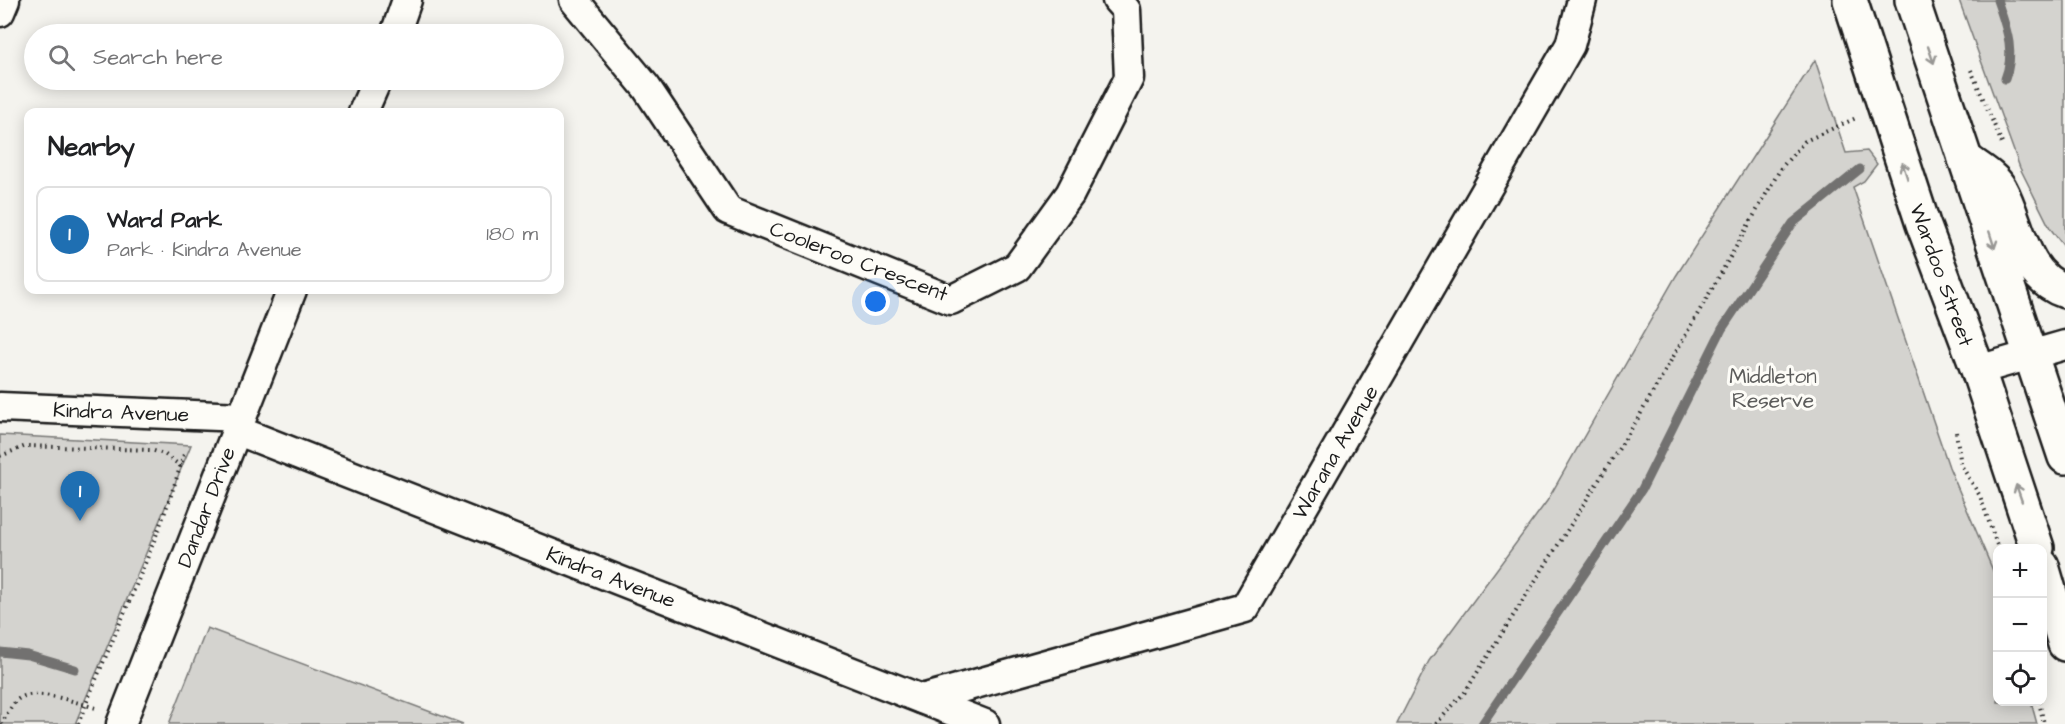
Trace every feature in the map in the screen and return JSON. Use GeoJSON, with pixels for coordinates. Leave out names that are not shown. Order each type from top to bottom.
{"type":"FeatureCollection","features":[{"type":"Feature","properties":{"kind":"main road","name":"Wardoo Street"},"geometry":{"type":"LineString","coordinates":[[1850,0],[1923,225],[1978,370],[2035,544]]}},
{"type":"Feature","properties":{"kind":"main road"},"geometry":{"type":"LineString","coordinates":[[1912,0],[2065,457]]}},
{"type":"Feature","properties":{"kind":"main road"},"geometry":{"type":"LineString","coordinates":[[1965,159],[1999,187],[2026,257],[2043,278],[2054,287],[2065,291]]}},
{"type":"Feature","properties":{"kind":"main road"},"geometry":{"type":"LineString","coordinates":[[2047,580],[2065,644]]}},
{"type":"Feature","properties":{"kind":"street"},"geometry":{"type":"LineString","coordinates":[[0,12],[4,0]]}},
{"type":"Feature","properties":{"kind":"street"},"geometry":{"type":"LineString","coordinates":[[399,24],[407,0]]}},
{"type":"Feature","properties":{"kind":"street","name":"Cooleroo Crescent"},"geometry":{"type":"LineString","coordinates":[[574,0],[646,87],[728,210],[951,300],[1017,267],[1070,194],[1129,78],[1126,10],[1117,0]]}},
{"type":"Feature","properties":{"kind":"street","name":"Warana Avenue"},"geometry":{"type":"LineString","coordinates":[[922,699],[1245,608],[1570,45],[1582,0]]}},
{"type":"Feature","properties":{"kind":"street"},"geometry":{"type":"LineString","coordinates":[[365,108],[373,90]]}},
{"type":"Feature","properties":{"kind":"street","name":"Dandar Drive"},"geometry":{"type":"LineString","coordinates":[[123,719],[290,294]]}},
{"type":"Feature","properties":{"kind":"street"},"geometry":{"type":"LineString","coordinates":[[1978,370],[2065,345]]}},
{"type":"Feature","properties":{"kind":"street","name":"Kindra Avenue"},"geometry":{"type":"LineString","coordinates":[[0,407],[239,424],[985,724]]}},
{"type":"Feature","properties":{"kind":"path"},"geometry":{"type":"LineString","coordinates":[[1940,83],[1971,69],[1968,60]]}},
{"type":"Feature","properties":{"kind":"path"},"geometry":{"type":"LineString","coordinates":[[1436,724],[1465,692],[1637,420],[1781,168],[1805,141],[1884,105]]}},
{"type":"Feature","properties":{"kind":"path"},"geometry":{"type":"LineString","coordinates":[[1956,432],[1961,465],[1980,496],[1996,544]]}},
{"type":"Feature","properties":{"kind":"path"},"geometry":{"type":"LineString","coordinates":[[0,456],[26,446],[151,450],[164,454],[181,466]]}},
{"type":"Feature","properties":{"kind":"path"},"geometry":{"type":"LineString","coordinates":[[78,724],[141,572],[184,454]]}},
{"type":"Feature","properties":{"kind":"path"},"geometry":{"type":"LineString","coordinates":[[2,724],[16,701],[26,695],[41,694],[85,705],[123,719]]}},
{"type":"Feature","properties":{"kind":"path"},"geometry":{"type":"LineString","coordinates":[[2040,706],[2044,724]]}},
{"type":"Feature","properties":{"kind":"green space"},"geometry":{"type":"Polygon","coordinates":[[[1959,0],[2065,0],[2065,248],[2050,228],[2020,168],[1959,0]]]}},
{"type":"Feature","properties":{"kind":"green space","name":"Middleton Reserve"},"geometry":{"type":"Polygon","coordinates":[[[1815,60],[1846,153],[1867,151],[1877,164],[1864,181],[1853,187],[1949,467],[1993,571],[1993,706],[2032,706],[2037,724],[1397,724],[1429,661],[1547,501],[1676,276],[1815,60]]]}},
{"type":"Feature","properties":{"kind":"green space"},"geometry":{"type":"Polygon","coordinates":[[[0,435],[191,445],[75,724],[0,724],[0,435]]]}},
{"type":"Feature","properties":{"kind":"green space"},"geometry":{"type":"Polygon","coordinates":[[[207,628],[463,724],[169,724],[207,628]]]}},
{"type":"Feature","properties":{"kind":"waterway"},"geometry":{"type":"LineString","coordinates":[[1997,0],[2010,49],[2005,79]]}},
{"type":"Feature","properties":{"kind":"waterway"},"geometry":{"type":"LineString","coordinates":[[1482,724],[1642,489],[1722,329],[1793,223],[1860,169]]}},
{"type":"Feature","properties":{"kind":"waterway"},"geometry":{"type":"LineString","coordinates":[[0,652],[28,655],[75,669]]}},
{"type":"Feature","properties":{"kind":"place","name":"Ward Park"},"geometry":{"type":"Point","coordinates":[80,521]}}]}
